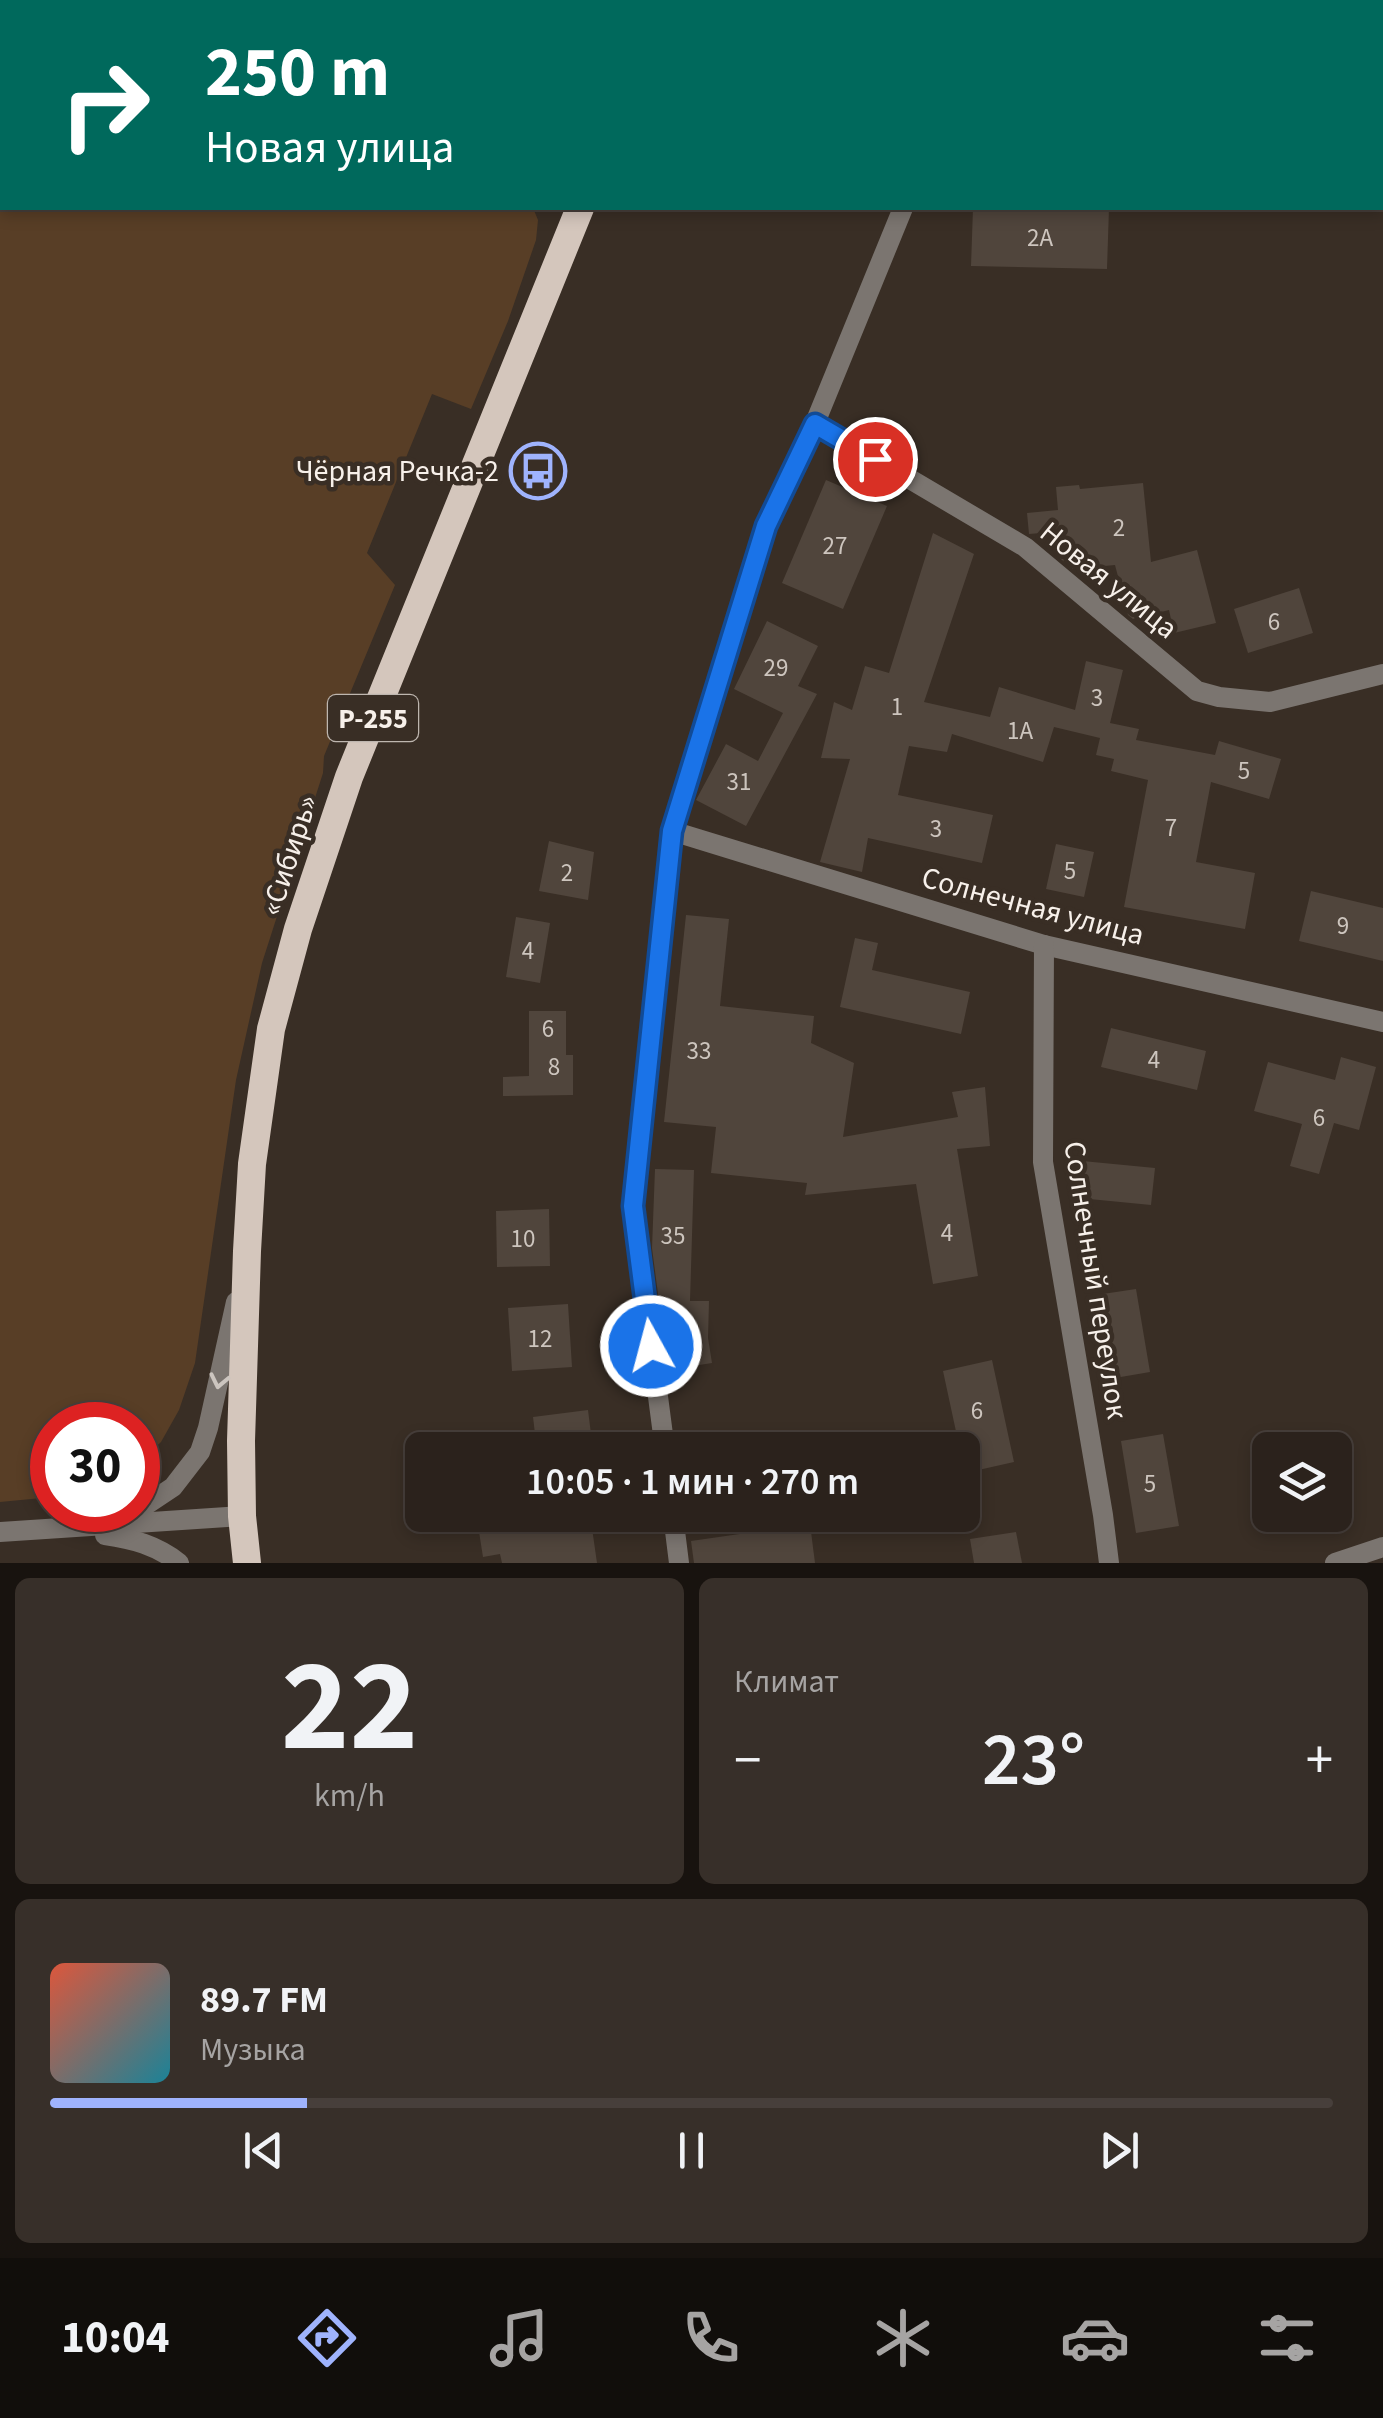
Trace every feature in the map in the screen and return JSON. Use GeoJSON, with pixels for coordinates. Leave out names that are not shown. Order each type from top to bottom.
{"type":"FeatureCollection","features":[{"type":"Feature","properties":{"kind":"highway","name":"«Сибирь»"},"geometry":{"type":"LineString","coordinates":[[247,1563],[241,1441],[247,1252],[252,1164],[272,1029],[298,929],[349,777],[579,210]]}},
{"type":"Feature","properties":{"kind":"street"},"geometry":{"type":"LineString","coordinates":[[662,1432],[633,1206],[672,831],[766,526],[815,424],[902,210]]}},
{"type":"Feature","properties":{"kind":"street","name":"Новая улица"},"geometry":{"type":"LineString","coordinates":[[815,424],[1024,547],[1197,691],[1270,702],[1383,674]]}},
{"type":"Feature","properties":{"kind":"street","name":"Солнечная улица"},"geometry":{"type":"LineString","coordinates":[[672,831],[1044,945],[1383,1022]]}},
{"type":"Feature","properties":{"kind":"street","name":"Солнечный переулок"},"geometry":{"type":"LineString","coordinates":[[1044,945],[1043,1162],[1109,1563]]}},
{"type":"Feature","properties":{"kind":"street"},"geometry":{"type":"LineString","coordinates":[[160,1496],[173,1486],[200,1452],[247,1252]]}},
{"type":"Feature","properties":{"kind":"street"},"geometry":{"type":"LineString","coordinates":[[160,1522],[242,1516]]}},
{"type":"Feature","properties":{"kind":"street"},"geometry":{"type":"LineString","coordinates":[[0,1532],[30,1531]]}},
{"type":"Feature","properties":{"kind":"street"},"geometry":{"type":"LineString","coordinates":[[83,1532],[136,1540],[179,1563]]}},
{"type":"Feature","properties":{"kind":"street"},"geometry":{"type":"LineString","coordinates":[[675,1532],[679,1563]]}},
{"type":"Feature","properties":{"kind":"street"},"geometry":{"type":"LineString","coordinates":[[1335,1563],[1383,1547]]}},
{"type":"Feature","properties":{"kind":"shaded area"},"geometry":{"type":"Polygon","coordinates":[[[534,210],[538,220],[536,240],[471,409],[432,394],[367,553],[395,585],[324,756],[323,773],[262,963],[236,1080],[195,1363],[179,1410],[160,1443],[160,1402],[30,1402],[30,1499],[0,1502],[0,211],[534,210]]]}},
{"type":"Feature","properties":{"kind":"building"},"geometry":{"type":"Polygon","coordinates":[[[973,210],[1109,210],[1107,269],[971,266],[973,210]]]}},
{"type":"Feature","properties":{"kind":"building"},"geometry":{"type":"Polygon","coordinates":[[[826,480],[887,506],[843,609],[782,583],[826,480]]]}},
{"type":"Feature","properties":{"kind":"building"},"geometry":{"type":"Polygon","coordinates":[[[1143,483],[1151,562],[1197,550],[1216,623],[1174,633],[1169,610],[1133,619],[1128,615],[1115,565],[1073,569],[1056,555],[1053,532],[1029,534],[1027,513],[1058,510],[1056,487],[1079,485],[1080,489],[1143,483]]]}},
{"type":"Feature","properties":{"kind":"building"},"geometry":{"type":"Polygon","coordinates":[[[933,533],[974,554],[924,702],[990,717],[999,687],[1075,710],[1086,661],[1123,670],[1110,723],[1139,729],[1136,740],[1215,755],[1219,741],[1281,759],[1269,799],[1211,782],[1196,862],[1255,873],[1245,929],[1124,907],[1148,780],[1111,771],[1114,759],[1096,755],[1100,738],[1054,727],[1043,762],[952,734],[947,752],[909,746],[898,795],[993,815],[982,863],[868,838],[862,872],[820,862],[850,759],[821,758],[834,702],[852,710],[865,666],[889,673],[933,533]]]}},
{"type":"Feature","properties":{"kind":"building"},"geometry":{"type":"Polygon","coordinates":[[[1299,588],[1313,633],[1248,653],[1234,609],[1299,588]]]}},
{"type":"Feature","properties":{"kind":"building"},"geometry":{"type":"Polygon","coordinates":[[[767,621],[818,646],[798,686],[817,694],[746,826],[696,800],[726,744],[758,761],[783,713],[734,689],[767,621]]]}},
{"type":"Feature","properties":{"kind":"building"},"geometry":{"type":"Polygon","coordinates":[[[549,841],[594,852],[588,900],[539,891],[549,841]]]}},
{"type":"Feature","properties":{"kind":"building"},"geometry":{"type":"Polygon","coordinates":[[[1056,844],[1094,852],[1084,897],[1046,889],[1056,844]]]}},
{"type":"Feature","properties":{"kind":"building"},"geometry":{"type":"Polygon","coordinates":[[[1311,891],[1383,908],[1383,961],[1299,941],[1311,891]]]}},
{"type":"Feature","properties":{"kind":"building"},"geometry":{"type":"Polygon","coordinates":[[[686,915],[729,919],[720,1006],[814,1016],[811,1043],[854,1063],[843,1137],[958,1117],[952,1092],[985,1087],[990,1146],[957,1149],[978,1276],[933,1284],[916,1184],[805,1195],[807,1183],[711,1173],[716,1127],[664,1122],[686,915]]]}},
{"type":"Feature","properties":{"kind":"building"},"geometry":{"type":"Polygon","coordinates":[[[516,917],[550,923],[540,983],[506,977],[516,917]]]}},
{"type":"Feature","properties":{"kind":"building"},"geometry":{"type":"Polygon","coordinates":[[[855,938],[878,943],[872,970],[970,992],[961,1034],[840,1007],[855,938]]]}},
{"type":"Feature","properties":{"kind":"building"},"geometry":{"type":"Polygon","coordinates":[[[529,1011],[566,1011],[566,1055],[573,1055],[573,1095],[503,1096],[503,1077],[529,1076],[529,1011]]]}},
{"type":"Feature","properties":{"kind":"building"},"geometry":{"type":"Polygon","coordinates":[[[1111,1028],[1206,1051],[1197,1090],[1101,1067],[1111,1028]]]}},
{"type":"Feature","properties":{"kind":"building"},"geometry":{"type":"Polygon","coordinates":[[[1341,1057],[1376,1067],[1359,1130],[1334,1123],[1319,1174],[1290,1166],[1302,1124],[1254,1111],[1268,1062],[1335,1080],[1341,1057]]]}},
{"type":"Feature","properties":{"kind":"building"},"geometry":{"type":"Polygon","coordinates":[[[1072,1160],[1155,1168],[1151,1205],[1069,1197],[1072,1160]]]}},
{"type":"Feature","properties":{"kind":"building"},"geometry":{"type":"Polygon","coordinates":[[[655,1169],[694,1170],[690,1301],[709,1301],[712,1363],[668,1370],[652,1248],[655,1169]]]}},
{"type":"Feature","properties":{"kind":"building"},"geometry":{"type":"Polygon","coordinates":[[[549,1209],[550,1266],[497,1267],[496,1211],[549,1209]]]}},
{"type":"Feature","properties":{"kind":"building"},"geometry":{"type":"Polygon","coordinates":[[[1136,1289],[1150,1372],[1109,1379],[1096,1295],[1136,1289]]]}},
{"type":"Feature","properties":{"kind":"building"},"geometry":{"type":"Polygon","coordinates":[[[568,1304],[572,1367],[512,1371],[508,1308],[568,1304]]]}},
{"type":"Feature","properties":{"kind":"building"},"geometry":{"type":"Polygon","coordinates":[[[992,1360],[1014,1462],[980,1470],[980,1432],[956,1432],[943,1371],[992,1360]]]}},
{"type":"Feature","properties":{"kind":"building"},"geometry":{"type":"Polygon","coordinates":[[[588,1410],[591,1432],[535,1432],[533,1417],[588,1410]]]}},
{"type":"Feature","properties":{"kind":"building"},"geometry":{"type":"Polygon","coordinates":[[[1163,1434],[1179,1526],[1136,1533],[1121,1441],[1163,1434]]]}},
{"type":"Feature","properties":{"kind":"building"},"geometry":{"type":"Polygon","coordinates":[[[479,1532],[593,1532],[597,1563],[502,1563],[500,1554],[483,1557],[479,1532]]]}},
{"type":"Feature","properties":{"kind":"building"},"geometry":{"type":"Polygon","coordinates":[[[754,1532],[811,1532],[815,1563],[694,1563],[691,1541],[754,1532]]]}},
{"type":"Feature","properties":{"kind":"building"},"geometry":{"type":"Polygon","coordinates":[[[1016,1532],[1022,1563],[974,1563],[970,1539],[1016,1532]]]}},
{"type":"Feature","properties":{"kind":"place","name":"Чёрная Речка-2"},"geometry":{"type":"Point","coordinates":[538,471]}},
{"type":"Feature","properties":{"kind":"route"},"geometry":{"type":"LineString","coordinates":[[651,1346],[633,1206],[672,831],[766,526],[815,424],[875,459]]}}]}
